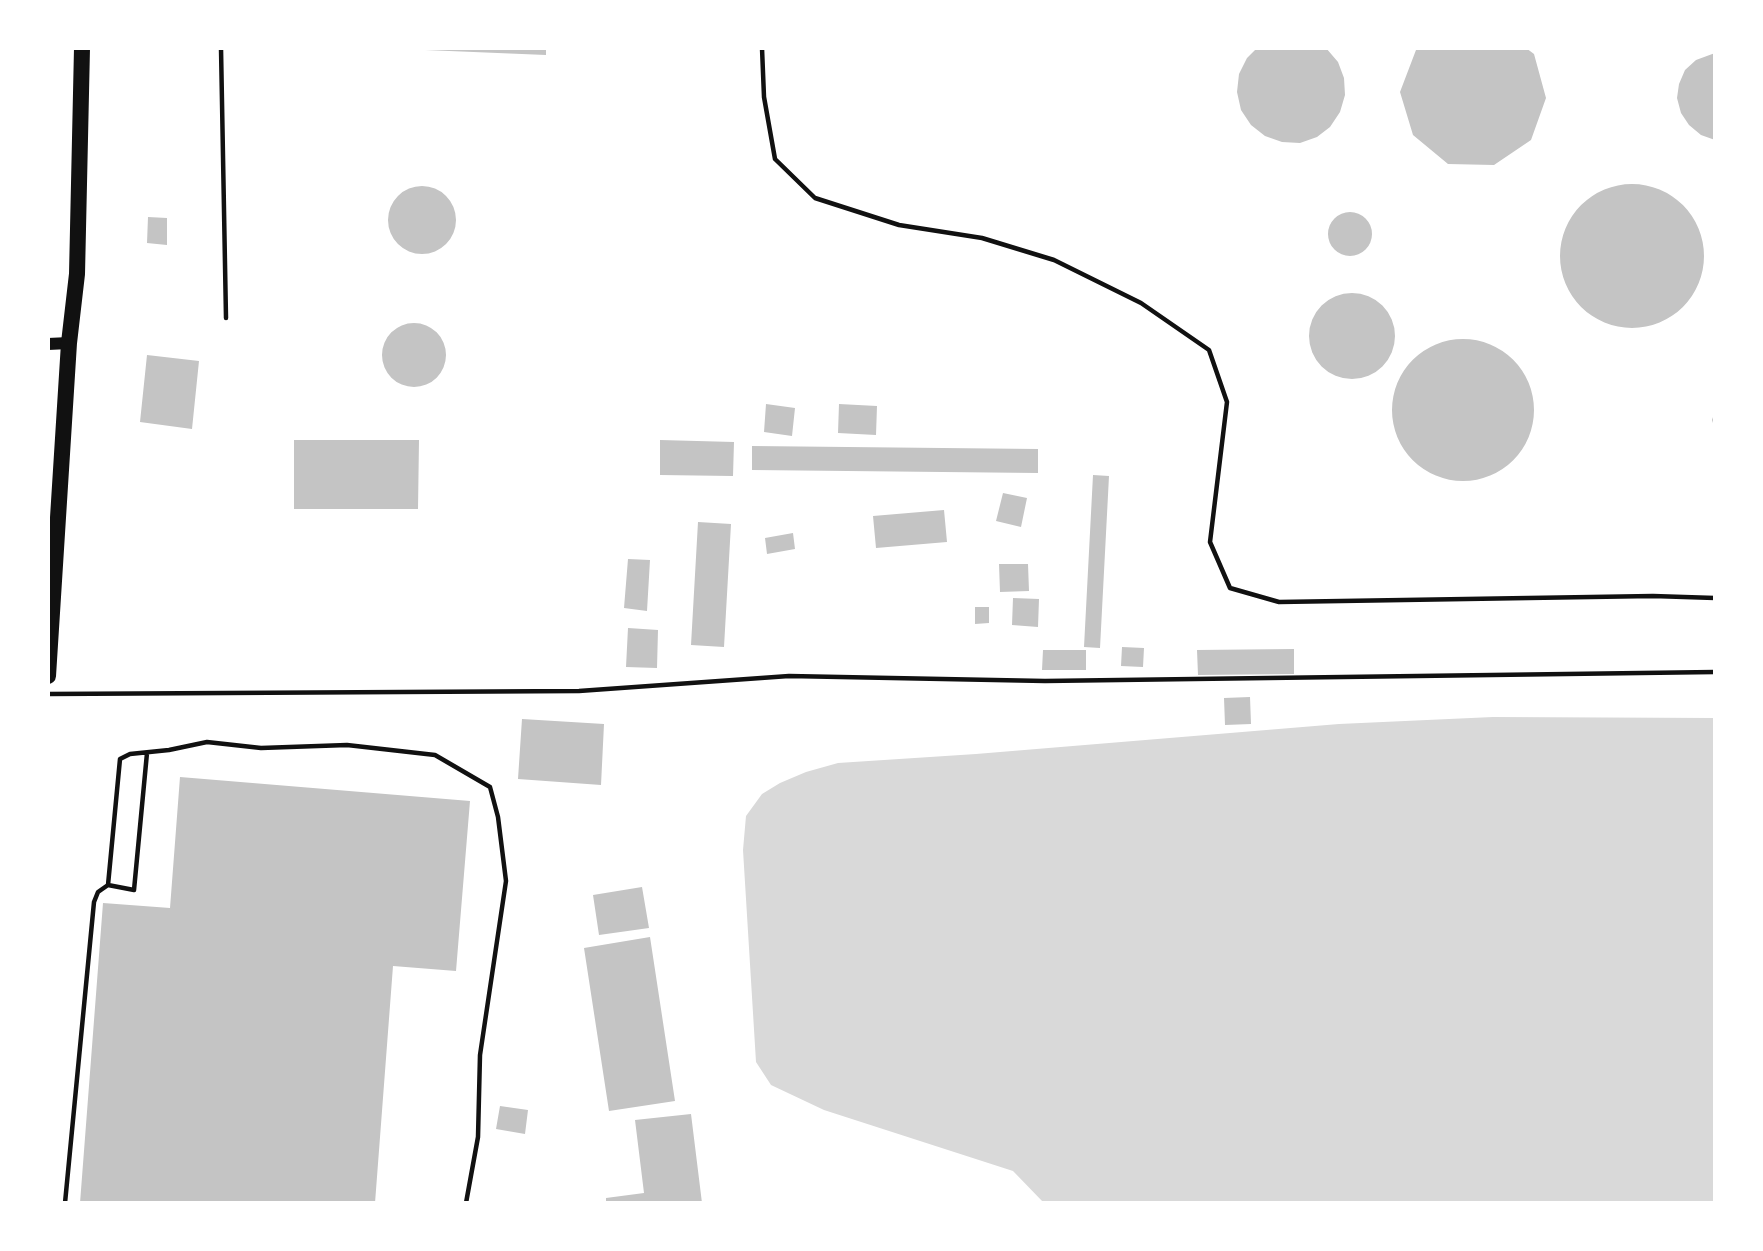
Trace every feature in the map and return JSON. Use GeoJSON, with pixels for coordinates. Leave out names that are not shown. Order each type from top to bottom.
{"type":"FeatureCollection","features":[{"type":"Feature","properties":{"kind":"highway"},"geometry":{"type":"LineString","coordinates":[[48,676],[69,343],[77,274],[82,48]]}},
{"type":"Feature","properties":{"kind":"main road"},"geometry":{"type":"LineString","coordinates":[[48,344],[69,343]]}},
{"type":"Feature","properties":{"kind":"lane"},"geometry":{"type":"LineString","coordinates":[[221,48],[226,318]]}},
{"type":"Feature","properties":{"kind":"lane"},"geometry":{"type":"LineString","coordinates":[[762,48],[764,97],[776,159],[815,198],[899,225],[982,238],[1054,260],[1141,303],[1209,350],[1227,402],[1210,542],[1230,588],[1279,602],[1653,596],[1715,598]]}},
{"type":"Feature","properties":{"kind":"lane"},"geometry":{"type":"LineString","coordinates":[[48,694],[579,691],[789,676],[1046,681],[1715,672]]}},
{"type":"Feature","properties":{"kind":"lane"},"geometry":{"type":"LineString","coordinates":[[108,885],[120,759],[130,754],[207,742],[261,748],[347,745],[435,755],[490,787],[498,817],[506,881],[480,1055],[478,1137],[466,1203]]}},
{"type":"Feature","properties":{"kind":"lane"},"geometry":{"type":"LineString","coordinates":[[65,1203],[94,902],[98,892],[108,885],[134,890],[147,753]]}},
{"type":"Feature","properties":{"kind":"shaded area"},"geometry":{"type":"Polygon","coordinates":[[[1493,717],[1715,718],[1715,1203],[1044,1203],[1013,1171],[824,1110],[771,1085],[756,1062],[743,850],[746,816],[762,794],[780,783],[806,772],[838,763],[1339,724],[1493,717]]]}},
{"type":"Feature","properties":{"kind":"building"},"geometry":{"type":"Polygon","coordinates":[[[425,48],[546,48],[546,55],[425,50],[425,48]]]}},
{"type":"Feature","properties":{"kind":"building"},"geometry":{"type":"Polygon","coordinates":[[[1257,48],[1326,48],[1338,62],[1344,78],[1345,95],[1340,112],[1330,127],[1317,137],[1300,143],[1282,142],[1265,136],[1251,125],[1241,110],[1237,92],[1239,74],[1247,58],[1257,48]]]}},
{"type":"Feature","properties":{"kind":"building"},"geometry":{"type":"Polygon","coordinates":[[[1418,48],[1526,48],[1534,54],[1546,98],[1531,140],[1494,165],[1448,164],[1413,135],[1400,92],[1418,48]]]}},
{"type":"Feature","properties":{"kind":"building"},"geometry":{"type":"Polygon","coordinates":[[[1715,53],[1715,140],[1701,135],[1689,125],[1681,113],[1677,98],[1679,84],[1685,70],[1696,60],[1715,53]]]}},
{"type":"Feature","properties":{"kind":"building"},"geometry":{"type":"Polygon","coordinates":[[[1632,184],[1659,190],[1672,196],[1683,205],[1692,216],[1698,229],[1704,256],[1698,283],[1692,296],[1683,307],[1672,316],[1659,322],[1632,328],[1605,322],[1592,316],[1581,307],[1572,296],[1566,283],[1560,256],[1566,229],[1572,216],[1581,205],[1592,196],[1605,190],[1632,184]]]}},
{"type":"Feature","properties":{"kind":"building"},"geometry":{"type":"Polygon","coordinates":[[[415,186],[429,186],[441,191],[451,201],[456,220],[451,239],[441,249],[429,254],[415,254],[403,249],[393,239],[388,227],[388,213],[393,201],[403,191],[415,186]]]}},
{"type":"Feature","properties":{"kind":"building"},"geometry":{"type":"Polygon","coordinates":[[[1350,212],[1359,213],[1366,218],[1371,225],[1371,243],[1366,250],[1359,255],[1350,256],[1341,255],[1334,250],[1329,243],[1328,234],[1329,225],[1334,218],[1341,213],[1350,212]]]}},
{"type":"Feature","properties":{"kind":"building"},"geometry":{"type":"Polygon","coordinates":[[[148,217],[167,218],[167,245],[147,243],[148,217]]]}},
{"type":"Feature","properties":{"kind":"building"},"geometry":{"type":"Polygon","coordinates":[[[1344,293],[1360,293],[1383,305],[1392,319],[1395,336],[1392,353],[1383,367],[1360,379],[1344,379],[1328,372],[1316,360],[1309,344],[1309,328],[1316,312],[1328,300],[1344,293]]]}},
{"type":"Feature","properties":{"kind":"building"},"geometry":{"type":"Polygon","coordinates":[[[414,323],[432,328],[437,332],[441,337],[446,355],[441,373],[437,378],[432,382],[414,387],[396,382],[391,378],[387,373],[382,355],[387,337],[391,332],[396,328],[414,323]]]}},
{"type":"Feature","properties":{"kind":"building"},"geometry":{"type":"Polygon","coordinates":[[[1463,339],[1490,345],[1513,360],[1528,383],[1534,410],[1528,437],[1513,460],[1490,475],[1463,481],[1436,475],[1413,460],[1398,437],[1392,410],[1398,383],[1413,360],[1436,345],[1463,339]]]}},
{"type":"Feature","properties":{"kind":"building"},"geometry":{"type":"Polygon","coordinates":[[[147,355],[199,361],[192,429],[140,422],[147,355]]]}},
{"type":"Feature","properties":{"kind":"building"},"geometry":{"type":"Polygon","coordinates":[[[766,404],[795,408],[792,436],[764,432],[766,404]]]}},
{"type":"Feature","properties":{"kind":"building"},"geometry":{"type":"Polygon","coordinates":[[[839,404],[877,406],[876,435],[838,433],[839,404]]]}},
{"type":"Feature","properties":{"kind":"building"},"geometry":{"type":"Polygon","coordinates":[[[1715,411],[1715,429],[1712,420],[1715,411]]]}},
{"type":"Feature","properties":{"kind":"building"},"geometry":{"type":"Polygon","coordinates":[[[294,440],[419,440],[418,509],[294,509],[294,440]]]}},
{"type":"Feature","properties":{"kind":"building"},"geometry":{"type":"Polygon","coordinates":[[[660,440],[734,442],[733,476],[660,475],[660,440]]]}},
{"type":"Feature","properties":{"kind":"building"},"geometry":{"type":"Polygon","coordinates":[[[752,446],[1038,449],[1038,473],[752,470],[752,446]]]}},
{"type":"Feature","properties":{"kind":"building"},"geometry":{"type":"Polygon","coordinates":[[[1093,475],[1109,476],[1100,648],[1084,647],[1093,475]]]}},
{"type":"Feature","properties":{"kind":"building"},"geometry":{"type":"Polygon","coordinates":[[[1003,493],[1027,498],[1021,527],[996,521],[1003,493]]]}},
{"type":"Feature","properties":{"kind":"building"},"geometry":{"type":"Polygon","coordinates":[[[944,510],[947,542],[876,548],[873,516],[944,510]]]}},
{"type":"Feature","properties":{"kind":"building"},"geometry":{"type":"Polygon","coordinates":[[[698,522],[731,524],[724,647],[691,645],[698,522]]]}},
{"type":"Feature","properties":{"kind":"building"},"geometry":{"type":"Polygon","coordinates":[[[793,533],[795,549],[767,554],[765,538],[793,533]]]}},
{"type":"Feature","properties":{"kind":"building"},"geometry":{"type":"Polygon","coordinates":[[[628,559],[650,560],[647,611],[624,608],[628,559]]]}},
{"type":"Feature","properties":{"kind":"building"},"geometry":{"type":"Polygon","coordinates":[[[999,564],[1028,564],[1029,591],[1000,592],[999,564]]]}},
{"type":"Feature","properties":{"kind":"building"},"geometry":{"type":"Polygon","coordinates":[[[1013,598],[1039,599],[1038,627],[1012,625],[1013,598]]]}},
{"type":"Feature","properties":{"kind":"building"},"geometry":{"type":"Polygon","coordinates":[[[975,607],[989,607],[989,623],[975,624],[975,607]]]}},
{"type":"Feature","properties":{"kind":"building"},"geometry":{"type":"Polygon","coordinates":[[[628,628],[658,630],[657,668],[626,667],[628,628]]]}},
{"type":"Feature","properties":{"kind":"building"},"geometry":{"type":"Polygon","coordinates":[[[1122,647],[1144,648],[1143,667],[1121,666],[1122,647]]]}},
{"type":"Feature","properties":{"kind":"building"},"geometry":{"type":"Polygon","coordinates":[[[1294,649],[1294,674],[1198,675],[1197,650],[1294,649]]]}},
{"type":"Feature","properties":{"kind":"building"},"geometry":{"type":"Polygon","coordinates":[[[1043,650],[1086,650],[1086,670],[1042,670],[1043,650]]]}},
{"type":"Feature","properties":{"kind":"building"},"geometry":{"type":"Polygon","coordinates":[[[1250,697],[1251,724],[1225,725],[1224,698],[1250,697]]]}},
{"type":"Feature","properties":{"kind":"building"},"geometry":{"type":"Polygon","coordinates":[[[522,719],[604,724],[601,785],[518,779],[522,719]]]}},
{"type":"Feature","properties":{"kind":"building"},"geometry":{"type":"Polygon","coordinates":[[[180,777],[470,801],[456,971],[393,966],[375,1203],[80,1203],[103,903],[170,908],[180,777]]]}},
{"type":"Feature","properties":{"kind":"building"},"geometry":{"type":"Polygon","coordinates":[[[642,887],[649,928],[599,935],[593,895],[642,887]]]}},
{"type":"Feature","properties":{"kind":"building"},"geometry":{"type":"Polygon","coordinates":[[[650,937],[675,1101],[609,1111],[584,948],[650,937]]]}},
{"type":"Feature","properties":{"kind":"building"},"geometry":{"type":"Polygon","coordinates":[[[500,1106],[528,1110],[525,1134],[496,1129],[500,1106]]]}},
{"type":"Feature","properties":{"kind":"building"},"geometry":{"type":"Polygon","coordinates":[[[691,1114],[702,1203],[606,1203],[606,1198],[644,1193],[635,1120],[691,1114]]]}}]}
